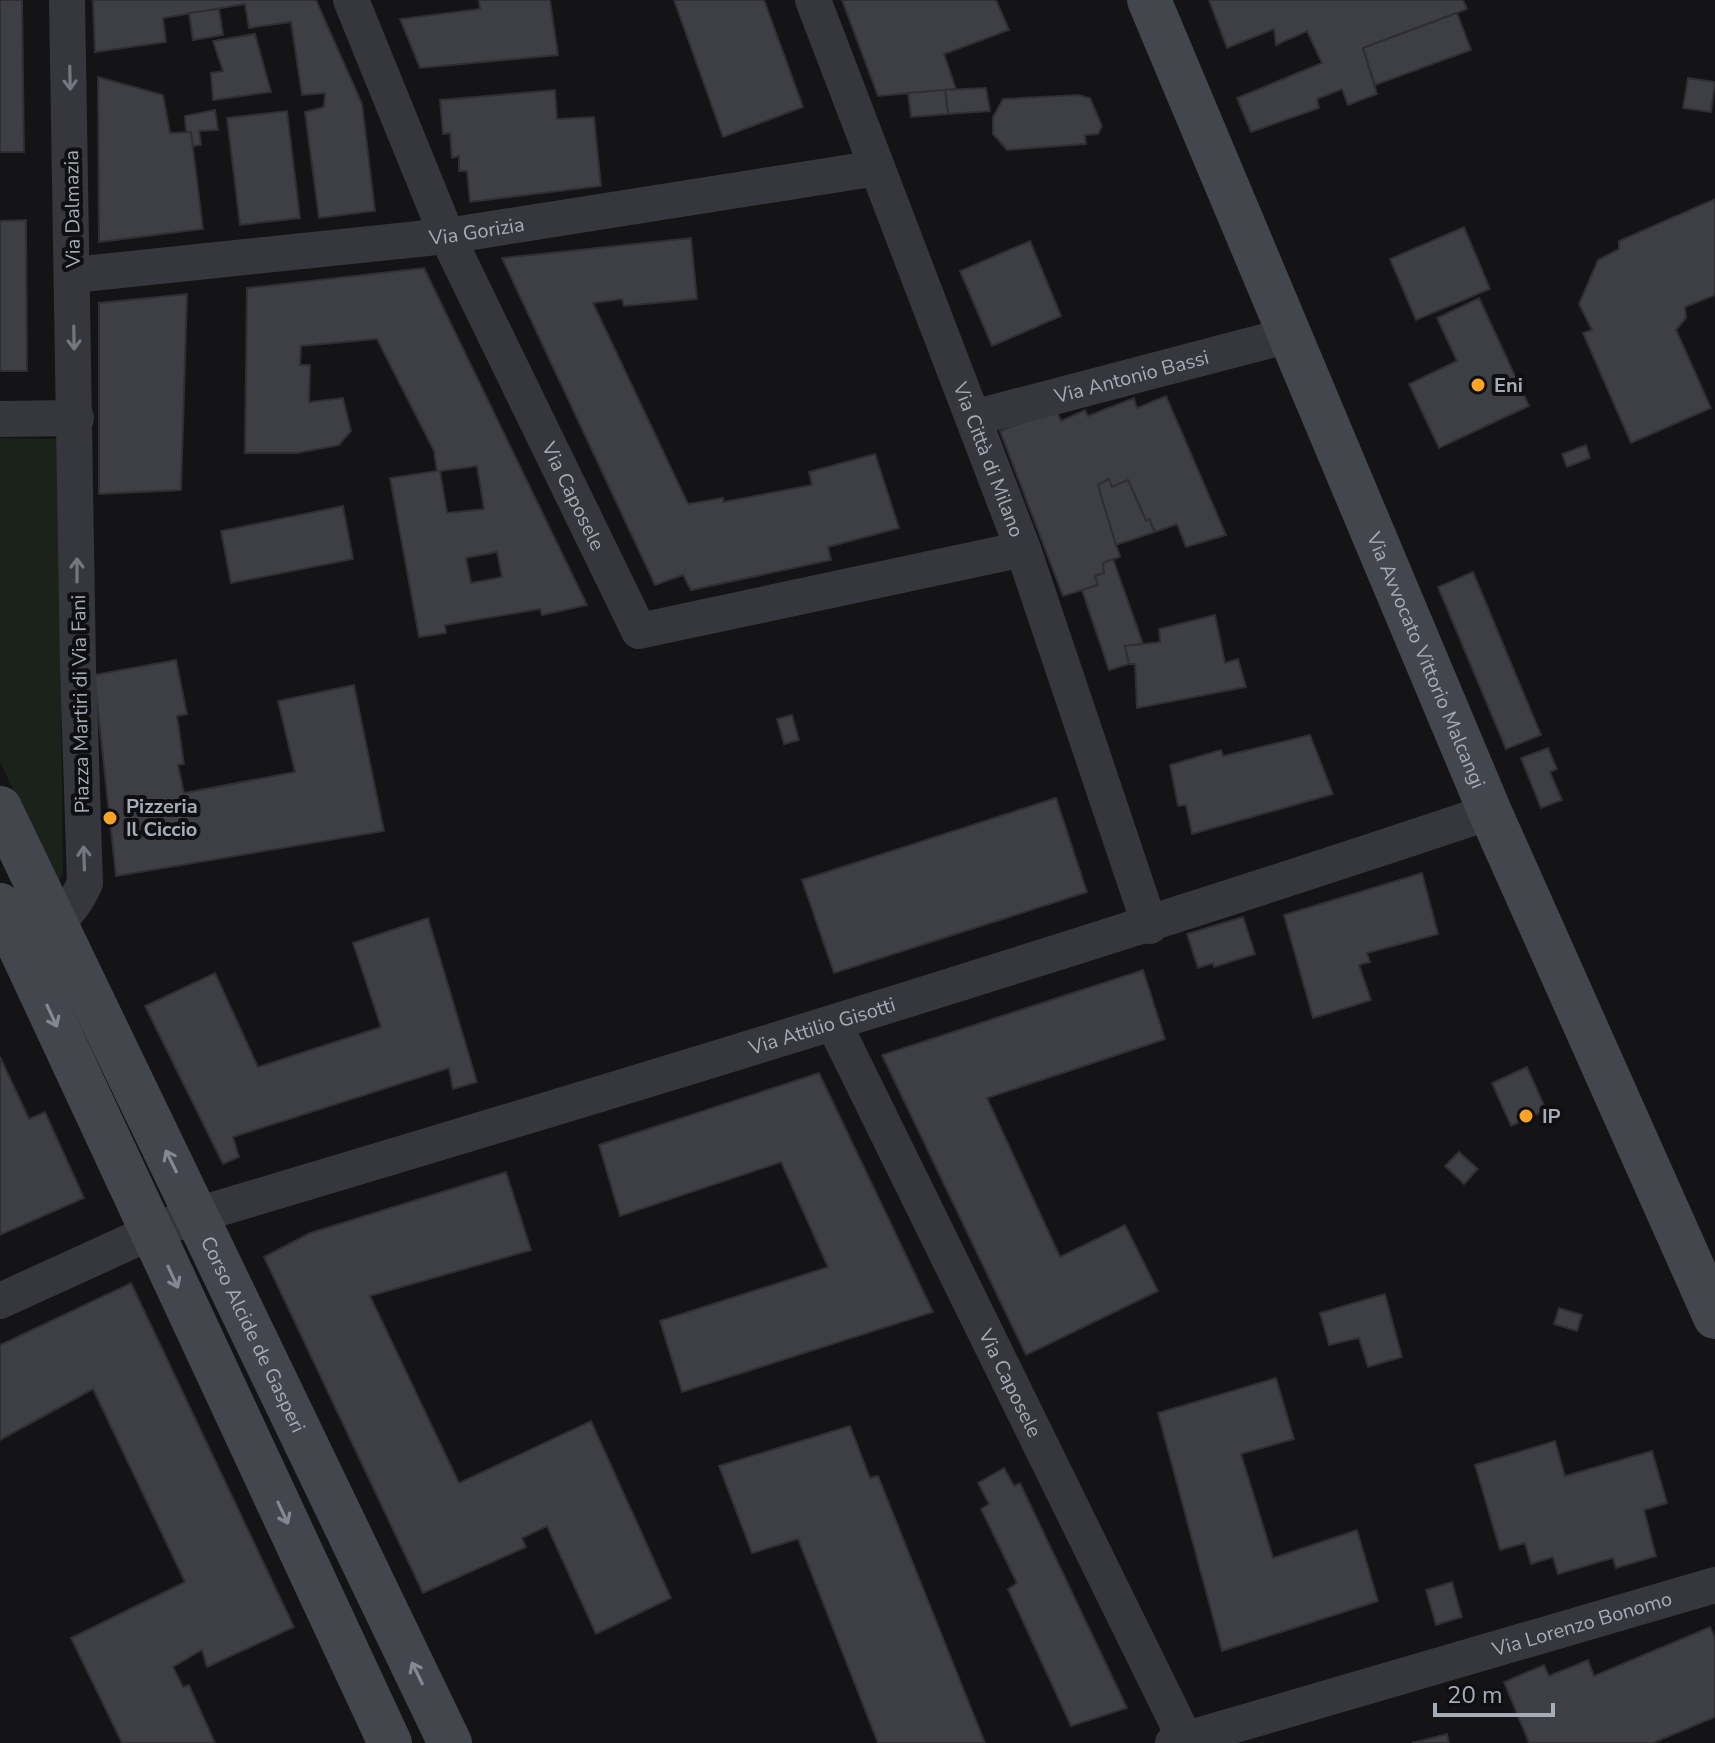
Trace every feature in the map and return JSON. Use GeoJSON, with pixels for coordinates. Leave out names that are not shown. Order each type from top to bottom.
{"type":"FeatureCollection","features":[{"type":"Feature","properties":{"kind":"street","name":"Via Dalmazia"},"geometry":{"type":"LineString","coordinates":[[67,0],[76,418]]}},
{"type":"Feature","properties":{"kind":"street","name":"Via Caposele"},"geometry":{"type":"LineString","coordinates":[[351,0],[447,236],[639,631],[1023,549]]}},
{"type":"Feature","properties":{"kind":"street","name":"Via Città di Milano"},"geometry":{"type":"LineString","coordinates":[[813,0],[1023,549],[1150,926]]}},
{"type":"Feature","properties":{"kind":"street","name":"Via Avvocato Vittorio Malcangi"},"geometry":{"type":"LineString","coordinates":[[1149,0],[1490,812],[1715,1317]]}},
{"type":"Feature","properties":{"kind":"street","name":"Via Gorizia"},"geometry":{"type":"LineString","coordinates":[[73,275],[447,236],[877,168]]}},
{"type":"Feature","properties":{"kind":"street","name":"Via Antonio Bassi"},"geometry":{"type":"LineString","coordinates":[[973,418],[1290,335]]}},
{"type":"Feature","properties":{"kind":"street"},"geometry":{"type":"LineString","coordinates":[[0,419],[76,418]]}},
{"type":"Feature","properties":{"kind":"street","name":"Piazza Martiri di Via Fani"},"geometry":{"type":"LineString","coordinates":[[37,935],[77,903],[85,883],[78,667],[76,418]]}},
{"type":"Feature","properties":{"kind":"street"},"geometry":{"type":"LineString","coordinates":[[0,808],[37,935],[151,1232],[390,1743]]}},
{"type":"Feature","properties":{"kind":"street","name":"Via Attilio Gisotti"},"geometry":{"type":"LineString","coordinates":[[0,1301],[151,1232],[197,1215],[1150,926],[1490,812]]}},
{"type":"Feature","properties":{"kind":"street"},"geometry":{"type":"LineString","coordinates":[[0,905],[37,935]]}},
{"type":"Feature","properties":{"kind":"street","name":"Corso Alcide de Gasperi"},"geometry":{"type":"LineString","coordinates":[[37,935],[197,1215],[450,1743]]}},
{"type":"Feature","properties":{"kind":"street","name":"Via Caposele"},"geometry":{"type":"LineString","coordinates":[[834,1024],[1182,1742]]}},
{"type":"Feature","properties":{"kind":"street","name":"Via Lorenzo Bonomo"},"geometry":{"type":"LineString","coordinates":[[1182,1742],[1715,1585]]}},
{"type":"Feature","properties":{"kind":"shaded area"},"geometry":{"type":"Polygon","coordinates":[[[0,438],[58,439],[63,871],[58,885],[0,762],[0,438]]]}},
{"type":"Feature","properties":{"kind":"building"},"geometry":{"type":"Polygon","coordinates":[[[0,0],[22,0],[24,152],[0,152],[0,0]]]}},
{"type":"Feature","properties":{"kind":"building"},"geometry":{"type":"Polygon","coordinates":[[[93,0],[316,0],[362,104],[375,211],[319,218],[305,112],[324,107],[325,93],[302,95],[291,22],[249,28],[245,4],[163,18],[166,42],[95,52],[93,0]]]}},
{"type":"Feature","properties":{"kind":"building"},"geometry":{"type":"Polygon","coordinates":[[[479,0],[550,0],[558,55],[420,68],[400,19],[480,9],[479,0]]]}},
{"type":"Feature","properties":{"kind":"building"},"geometry":{"type":"Polygon","coordinates":[[[674,0],[764,0],[803,107],[723,137],[674,0]]]}},
{"type":"Feature","properties":{"kind":"building"},"geometry":{"type":"Polygon","coordinates":[[[842,0],[996,0],[1009,30],[944,54],[956,89],[878,96],[842,0]]]}},
{"type":"Feature","properties":{"kind":"building"},"geometry":{"type":"Polygon","coordinates":[[[1209,0],[1463,0],[1467,9],[1363,48],[1377,94],[1348,105],[1342,89],[1317,99],[1319,108],[1251,132],[1237,98],[1322,63],[1307,31],[1276,45],[1274,29],[1227,48],[1209,0]]]}},
{"type":"Feature","properties":{"kind":"building"},"geometry":{"type":"Polygon","coordinates":[[[219,9],[223,35],[193,40],[189,13],[219,9]]]}},
{"type":"Feature","properties":{"kind":"building"},"geometry":{"type":"Polygon","coordinates":[[[1457,13],[1471,50],[1375,85],[1363,48],[1457,13]]]}},
{"type":"Feature","properties":{"kind":"building"},"geometry":{"type":"Polygon","coordinates":[[[255,34],[271,92],[213,100],[211,73],[223,71],[213,41],[255,34]]]}},
{"type":"Feature","properties":{"kind":"building"},"geometry":{"type":"Polygon","coordinates":[[[98,77],[163,95],[170,133],[191,132],[203,229],[99,242],[98,77]]]}},
{"type":"Feature","properties":{"kind":"building"},"geometry":{"type":"Polygon","coordinates":[[[1688,78],[1715,82],[1711,112],[1683,108],[1688,78]]]}},
{"type":"Feature","properties":{"kind":"building"},"geometry":{"type":"Polygon","coordinates":[[[986,88],[990,111],[948,114],[945,90],[986,88]]]}},
{"type":"Feature","properties":{"kind":"building"},"geometry":{"type":"Polygon","coordinates":[[[555,90],[557,119],[594,117],[601,186],[470,202],[467,171],[459,171],[459,156],[452,158],[450,133],[443,134],[440,100],[555,90]]]}},
{"type":"Feature","properties":{"kind":"building"},"geometry":{"type":"Polygon","coordinates":[[[945,90],[948,114],[911,117],[908,93],[945,90]]]}},
{"type":"Feature","properties":{"kind":"building"},"geometry":{"type":"Polygon","coordinates":[[[1078,95],[1090,98],[1102,126],[1098,134],[1085,135],[1086,144],[1007,150],[993,134],[993,117],[1003,99],[1078,95]]]}},
{"type":"Feature","properties":{"kind":"building"},"geometry":{"type":"Polygon","coordinates":[[[215,110],[218,130],[199,131],[201,145],[193,146],[191,132],[186,132],[185,116],[215,110]]]}},
{"type":"Feature","properties":{"kind":"building"},"geometry":{"type":"Polygon","coordinates":[[[287,111],[300,218],[240,225],[227,118],[287,111]]]}},
{"type":"Feature","properties":{"kind":"building"},"geometry":{"type":"Polygon","coordinates":[[[1715,199],[1715,295],[1685,307],[1686,318],[1676,330],[1711,408],[1631,443],[1583,333],[1592,330],[1579,304],[1598,260],[1619,249],[1619,241],[1715,199]]]}},
{"type":"Feature","properties":{"kind":"building"},"geometry":{"type":"Polygon","coordinates":[[[26,220],[27,371],[0,371],[0,221],[26,220]]]}},
{"type":"Feature","properties":{"kind":"building"},"geometry":{"type":"Polygon","coordinates":[[[1464,227],[1490,289],[1416,320],[1390,259],[1464,227]]]}},
{"type":"Feature","properties":{"kind":"building"},"geometry":{"type":"Polygon","coordinates":[[[691,238],[697,299],[624,306],[622,299],[593,303],[688,504],[723,498],[723,502],[812,485],[809,472],[875,454],[899,528],[828,547],[831,560],[691,590],[683,575],[655,585],[502,258],[691,238]]]}},
{"type":"Feature","properties":{"kind":"building"},"geometry":{"type":"Polygon","coordinates":[[[1030,241],[1061,316],[992,346],[960,271],[1030,241]]]}},
{"type":"Feature","properties":{"kind":"building"},"geometry":{"type":"Polygon","coordinates":[[[424,268],[587,605],[542,615],[540,609],[445,625],[446,633],[419,637],[390,478],[437,471],[434,451],[377,339],[301,346],[300,365],[310,365],[309,402],[343,398],[351,431],[339,445],[297,453],[245,453],[247,288],[424,268]],[[477,466],[440,471],[447,513],[484,509],[477,466]],[[497,552],[466,558],[471,583],[502,577],[497,552]]]}},
{"type":"Feature","properties":{"kind":"building"},"geometry":{"type":"Polygon","coordinates":[[[187,294],[181,490],[99,494],[99,303],[187,294]]]}},
{"type":"Feature","properties":{"kind":"building"},"geometry":{"type":"Polygon","coordinates":[[[1479,298],[1529,406],[1439,448],[1409,384],[1457,361],[1437,318],[1479,298]]]}},
{"type":"Feature","properties":{"kind":"building"},"geometry":{"type":"Polygon","coordinates":[[[1166,396],[1226,535],[1186,547],[1177,524],[1155,532],[1149,519],[1146,521],[1128,480],[1112,487],[1109,479],[1098,485],[1120,557],[1103,563],[1104,573],[1095,576],[1098,585],[1063,596],[1000,431],[1056,409],[1061,421],[1085,410],[1088,416],[1134,398],[1137,408],[1166,396]]]}},
{"type":"Feature","properties":{"kind":"building"},"geometry":{"type":"Polygon","coordinates":[[[1586,445],[1590,458],[1567,467],[1562,454],[1586,445]]]}},
{"type":"Feature","properties":{"kind":"building"},"geometry":{"type":"Polygon","coordinates":[[[1109,479],[1112,487],[1128,480],[1146,521],[1149,519],[1155,532],[1116,545],[1098,485],[1109,479]]]}},
{"type":"Feature","properties":{"kind":"building"},"geometry":{"type":"Polygon","coordinates":[[[343,506],[353,559],[231,583],[221,531],[343,506]]]}},
{"type":"Feature","properties":{"kind":"building"},"geometry":{"type":"Polygon","coordinates":[[[1113,559],[1143,644],[1125,646],[1129,664],[1109,670],[1082,590],[1098,585],[1095,576],[1104,573],[1103,563],[1113,559]]]}},
{"type":"Feature","properties":{"kind":"building"},"geometry":{"type":"Polygon","coordinates":[[[1473,572],[1541,735],[1506,749],[1438,587],[1473,572]]]}},
{"type":"Feature","properties":{"kind":"building"},"geometry":{"type":"Polygon","coordinates":[[[1215,615],[1225,663],[1238,659],[1246,687],[1137,708],[1135,664],[1129,664],[1125,646],[1160,642],[1159,629],[1215,615]]]}},
{"type":"Feature","properties":{"kind":"building"},"geometry":{"type":"Polygon","coordinates":[[[176,660],[187,714],[177,716],[184,764],[178,765],[184,793],[295,772],[278,701],[354,685],[384,831],[116,876],[94,675],[176,660]]]}},
{"type":"Feature","properties":{"kind":"building"},"geometry":{"type":"Polygon","coordinates":[[[792,715],[799,740],[784,744],[777,719],[792,715]]]}},
{"type":"Feature","properties":{"kind":"building"},"geometry":{"type":"Polygon","coordinates":[[[1310,735],[1333,794],[1192,834],[1186,805],[1178,806],[1170,765],[1221,750],[1223,756],[1310,735]]]}},
{"type":"Feature","properties":{"kind":"building"},"geometry":{"type":"Polygon","coordinates":[[[1548,748],[1557,769],[1550,772],[1562,800],[1541,808],[1521,758],[1548,748]]]}},
{"type":"Feature","properties":{"kind":"building"},"geometry":{"type":"Polygon","coordinates":[[[1056,798],[1087,892],[834,973],[802,880],[1056,798]]]}},
{"type":"Feature","properties":{"kind":"building"},"geometry":{"type":"Polygon","coordinates":[[[1422,873],[1438,934],[1367,953],[1370,962],[1359,965],[1371,1000],[1313,1018],[1284,915],[1422,873]]]}},
{"type":"Feature","properties":{"kind":"building"},"geometry":{"type":"Polygon","coordinates":[[[1243,917],[1255,954],[1214,967],[1213,963],[1198,968],[1187,934],[1243,917]]]}},
{"type":"Feature","properties":{"kind":"building"},"geometry":{"type":"Polygon","coordinates":[[[428,918],[477,1082],[453,1089],[449,1068],[233,1137],[239,1157],[223,1164],[145,1006],[215,973],[258,1067],[381,1027],[353,943],[428,918]]]}},
{"type":"Feature","properties":{"kind":"building"},"geometry":{"type":"Polygon","coordinates":[[[1143,970],[1165,1039],[987,1098],[1060,1257],[1125,1225],[1158,1291],[1026,1355],[882,1055],[1143,970]]]}},
{"type":"Feature","properties":{"kind":"building"},"geometry":{"type":"Polygon","coordinates":[[[0,1057],[29,1119],[45,1112],[84,1198],[0,1235],[0,1057]]]}},
{"type":"Feature","properties":{"kind":"building"},"geometry":{"type":"Polygon","coordinates":[[[1527,1067],[1546,1110],[1511,1126],[1492,1083],[1527,1067]]]}},
{"type":"Feature","properties":{"kind":"building"},"geometry":{"type":"Polygon","coordinates":[[[819,1073],[933,1312],[682,1392],[660,1321],[828,1267],[781,1162],[620,1216],[599,1145],[819,1073]]]}},
{"type":"Feature","properties":{"kind":"building"},"geometry":{"type":"Polygon","coordinates":[[[1459,1152],[1478,1169],[1464,1184],[1445,1166],[1459,1152]]]}},
{"type":"Feature","properties":{"kind":"building"},"geometry":{"type":"Polygon","coordinates":[[[506,1172],[531,1250],[370,1296],[459,1483],[591,1421],[671,1598],[596,1634],[547,1526],[522,1538],[526,1547],[423,1593],[264,1257],[310,1233],[506,1172]]]}},
{"type":"Feature","properties":{"kind":"building"},"geometry":{"type":"Polygon","coordinates":[[[131,1283],[294,1627],[207,1667],[202,1650],[173,1667],[183,1687],[189,1685],[215,1743],[122,1743],[71,1638],[185,1582],[93,1389],[0,1440],[0,1345],[131,1283]]]}},
{"type":"Feature","properties":{"kind":"building"},"geometry":{"type":"Polygon","coordinates":[[[1385,1294],[1402,1357],[1368,1367],[1359,1338],[1329,1345],[1320,1313],[1385,1294]]]}},
{"type":"Feature","properties":{"kind":"building"},"geometry":{"type":"Polygon","coordinates":[[[1559,1308],[1582,1315],[1577,1331],[1554,1324],[1559,1308]]]}},
{"type":"Feature","properties":{"kind":"building"},"geometry":{"type":"Polygon","coordinates":[[[1276,1378],[1294,1439],[1241,1454],[1273,1558],[1357,1530],[1378,1601],[1222,1651],[1158,1413],[1276,1378]]]}},
{"type":"Feature","properties":{"kind":"building"},"geometry":{"type":"Polygon","coordinates":[[[850,1426],[870,1478],[878,1476],[985,1743],[878,1743],[798,1539],[752,1553],[719,1466],[850,1426]]]}},
{"type":"Feature","properties":{"kind":"building"},"geometry":{"type":"Polygon","coordinates":[[[1555,1441],[1565,1476],[1652,1451],[1667,1503],[1644,1510],[1656,1556],[1616,1568],[1613,1558],[1558,1574],[1553,1557],[1531,1564],[1525,1543],[1500,1550],[1475,1465],[1555,1441]]]}},
{"type":"Feature","properties":{"kind":"building"},"geometry":{"type":"Polygon","coordinates":[[[1004,1468],[1014,1486],[1020,1483],[1127,1708],[1071,1726],[1008,1589],[1017,1583],[981,1509],[989,1504],[978,1483],[1004,1468]]]}},
{"type":"Feature","properties":{"kind":"building"},"geometry":{"type":"Polygon","coordinates":[[[1452,1582],[1462,1617],[1436,1625],[1426,1590],[1452,1582]]]}},
{"type":"Feature","properties":{"kind":"building"},"geometry":{"type":"Polygon","coordinates":[[[1710,1627],[1715,1638],[1715,1717],[1653,1743],[1529,1743],[1504,1682],[1544,1665],[1549,1676],[1588,1660],[1594,1676],[1710,1627]]]}},
{"type":"Feature","properties":{"kind":"building"},"geometry":{"type":"Polygon","coordinates":[[[1447,1734],[1449,1743],[1412,1743],[1447,1734]]]}},
{"type":"Feature","properties":{"kind":"place","name":"Eni"},"geometry":{"type":"Point","coordinates":[1478,385]}},
{"type":"Feature","properties":{"kind":"place","name":"Pizzeria Il Ciccio"},"geometry":{"type":"Point","coordinates":[110,818]}},
{"type":"Feature","properties":{"kind":"place","name":"IP"},"geometry":{"type":"Point","coordinates":[1526,1116]}}]}
